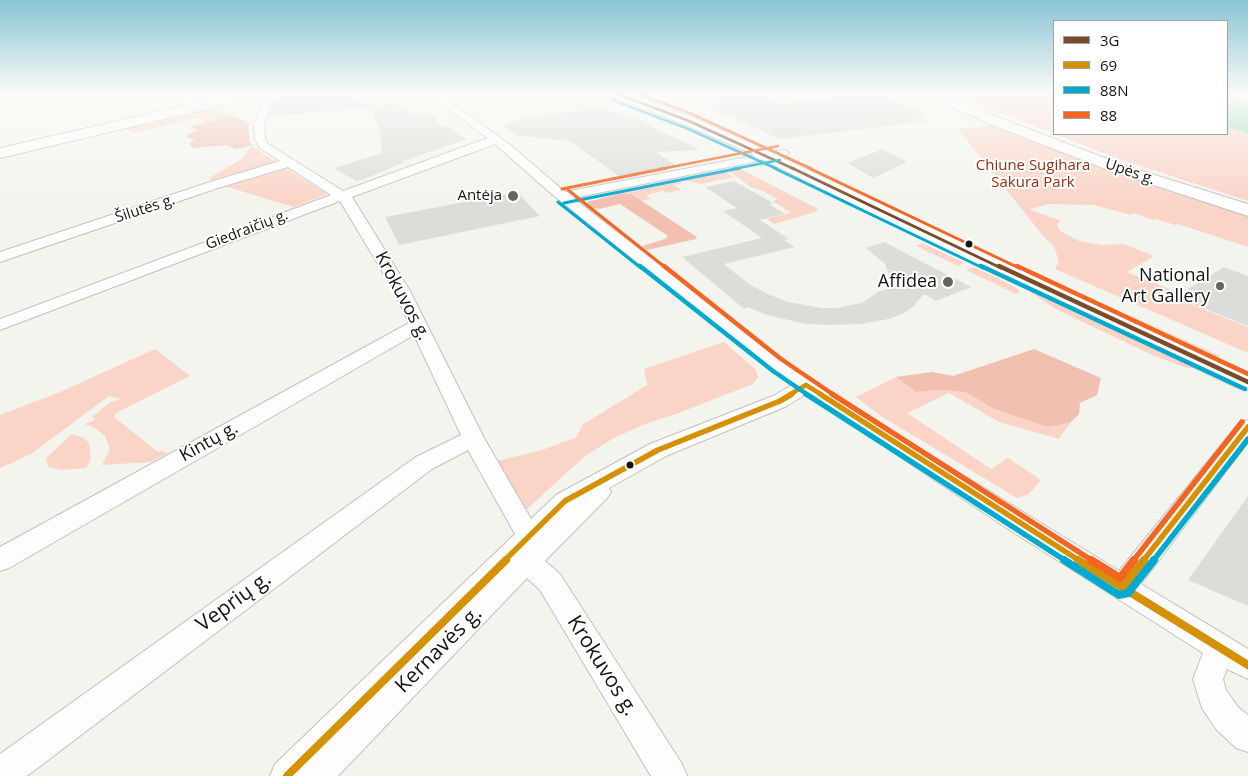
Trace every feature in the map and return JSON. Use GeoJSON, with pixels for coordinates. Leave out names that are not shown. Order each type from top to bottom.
{"type":"FeatureCollection","features":[{"type":"Feature","properties":{"kind":"main road"},"geometry":{"type":"LineString","coordinates":[[0,153],[102,129]]}},
{"type":"Feature","properties":{"kind":"main road"},"geometry":{"type":"LineString","coordinates":[[709,129],[862,190],[1248,363]]}},
{"type":"Feature","properties":{"kind":"main road"},"geometry":{"type":"LineString","coordinates":[[728,129],[912,226],[1248,382]]}},
{"type":"Feature","properties":{"kind":"main road","name":"Upės g."},"geometry":{"type":"LineString","coordinates":[[1018,129],[1117,168],[1248,210]]}},
{"type":"Feature","properties":{"kind":"street","name":"Krokuvos g."},"geometry":{"type":"LineString","coordinates":[[260,129],[262,143],[348,200],[402,291],[528,549],[670,776]]}},
{"type":"Feature","properties":{"kind":"street"},"geometry":{"type":"LineString","coordinates":[[481,129],[748,344],[806,386],[1122,588],[1248,665]]}},
{"type":"Feature","properties":{"kind":"street","name":"Giedraičių g."},"geometry":{"type":"LineString","coordinates":[[0,325],[300,210],[375,184],[482,143],[496,140]]}},
{"type":"Feature","properties":{"kind":"street"},"geometry":{"type":"LineString","coordinates":[[563,196],[775,154]]}},
{"type":"Feature","properties":{"kind":"street","name":"Šilutės g."},"geometry":{"type":"LineString","coordinates":[[0,257],[222,182],[291,162]]}},
{"type":"Feature","properties":{"kind":"street","name":"Kintų g."},"geometry":{"type":"LineString","coordinates":[[0,560],[418,324]]}},
{"type":"Feature","properties":{"kind":"street","name":"Kernavės g."},"geometry":{"type":"LineString","coordinates":[[287,776],[528,549],[578,510],[624,469],[658,450],[780,401],[806,386]]}},
{"type":"Feature","properties":{"kind":"street"},"geometry":{"type":"LineString","coordinates":[[1122,588],[1248,427]]}},
{"type":"Feature","properties":{"kind":"street","name":"Veprių g."},"geometry":{"type":"LineString","coordinates":[[0,775],[424,463],[473,438]]}},
{"type":"Feature","properties":{"kind":"street","name":"Kernavės g."},"geometry":{"type":"LineString","coordinates":[[314,776],[528,549]]}},
{"type":"Feature","properties":{"kind":"street"},"geometry":{"type":"LineString","coordinates":[[1220,649],[1208,679],[1213,697],[1227,718],[1248,736]]}},
{"type":"Feature","properties":{"kind":"green space"},"geometry":{"type":"Polygon","coordinates":[[[125,129],[151,129],[136,133],[125,129]]]}},
{"type":"Feature","properties":{"kind":"green space","name":"Chiune Sugihara Sakura Park"},"geometry":{"type":"Polygon","coordinates":[[[958,129],[1003,129],[1180,195],[1248,215],[1248,247],[1178,224],[1175,225],[1134,213],[1131,215],[1094,205],[1049,204],[1029,209],[1061,221],[1058,223],[1058,227],[1062,232],[1079,241],[1102,245],[1124,244],[1154,256],[1127,272],[1172,290],[1165,294],[1248,327],[1248,353],[1055,269],[1059,262],[1054,246],[1044,237],[958,129]]]}},
{"type":"Feature","properties":{"kind":"green space"},"geometry":{"type":"Polygon","coordinates":[[[1042,129],[1053,129],[1053,134],[1042,129]]]}},
{"type":"Feature","properties":{"kind":"green space"},"geometry":{"type":"Polygon","coordinates":[[[1228,129],[1234,129],[1248,134],[1248,201],[1116,158],[1058,135],[1228,135],[1228,129]]]}},
{"type":"Feature","properties":{"kind":"green space"},"geometry":{"type":"Polygon","coordinates":[[[251,146],[327,194],[294,207],[224,186],[209,178],[242,159],[251,146]]]}},
{"type":"Feature","properties":{"kind":"green space"},"geometry":{"type":"Polygon","coordinates":[[[741,169],[818,209],[815,212],[774,224],[767,219],[791,213],[773,201],[778,199],[751,187],[730,172],[741,169]]]}},
{"type":"Feature","properties":{"kind":"green space"},"geometry":{"type":"Polygon","coordinates":[[[725,172],[734,177],[701,184],[684,180],[725,172]]]}},
{"type":"Feature","properties":{"kind":"green space"},"geometry":{"type":"Polygon","coordinates":[[[679,181],[683,183],[674,185],[681,190],[667,193],[663,191],[646,195],[650,199],[641,201],[628,193],[623,193],[679,181]]]}},
{"type":"Feature","properties":{"kind":"green space"},"geometry":{"type":"Polygon","coordinates":[[[959,239],[1220,356],[1217,359],[956,241],[959,239]]]}},
{"type":"Feature","properties":{"kind":"green space"},"geometry":{"type":"Polygon","coordinates":[[[922,243],[965,263],[958,266],[916,246],[922,243]]]}},
{"type":"Feature","properties":{"kind":"green space"},"geometry":{"type":"Polygon","coordinates":[[[974,267],[1012,285],[1020,291],[1016,294],[966,270],[974,267]]]}},
{"type":"Feature","properties":{"kind":"green space"},"geometry":{"type":"Polygon","coordinates":[[[1033,291],[1195,368],[1187,368],[1152,355],[1056,309],[1030,292],[1033,291]]]}},
{"type":"Feature","properties":{"kind":"green space"},"geometry":{"type":"Polygon","coordinates":[[[724,342],[756,370],[758,377],[753,384],[645,424],[612,439],[584,457],[527,509],[522,505],[497,461],[542,450],[577,437],[582,425],[647,385],[644,369],[724,342]]]}},
{"type":"Feature","properties":{"kind":"green space"},"geometry":{"type":"Polygon","coordinates":[[[155,349],[190,376],[116,413],[114,417],[158,452],[168,453],[151,462],[102,465],[110,449],[105,436],[94,427],[84,424],[93,421],[95,419],[92,417],[109,403],[120,399],[109,396],[31,454],[0,468],[0,415],[58,393],[155,349]]]}},
{"type":"Feature","properties":{"kind":"green space"},"geometry":{"type":"Polygon","coordinates":[[[896,377],[916,392],[941,390],[965,392],[994,409],[1048,427],[1070,423],[1059,439],[999,422],[949,393],[907,413],[991,469],[1008,458],[1041,480],[1029,494],[1017,498],[881,416],[856,397],[896,377]]]}},
{"type":"Feature","properties":{"kind":"green space"},"geometry":{"type":"Polygon","coordinates":[[[72,434],[84,438],[89,443],[91,458],[86,468],[61,470],[49,467],[46,458],[72,434]]]}},
{"type":"Feature","properties":{"kind":"shaded area"},"geometry":{"type":"Polygon","coordinates":[[[195,129],[248,129],[250,143],[253,145],[236,149],[226,145],[194,148],[189,144],[194,140],[187,137],[187,134],[197,131],[195,129]]]}},
{"type":"Feature","properties":{"kind":"shaded area"},"geometry":{"type":"Polygon","coordinates":[[[1234,129],[1248,129],[1248,134],[1234,129]]]}},
{"type":"Feature","properties":{"kind":"shaded area"},"geometry":{"type":"Polygon","coordinates":[[[623,193],[631,194],[697,237],[696,239],[647,250],[642,246],[665,239],[668,236],[620,204],[599,209],[593,208],[587,202],[623,193]]]}},
{"type":"Feature","properties":{"kind":"shaded area"},"geometry":{"type":"Polygon","coordinates":[[[1034,349],[1101,378],[1097,395],[1080,403],[1079,414],[1070,423],[1048,427],[994,409],[965,392],[941,390],[916,392],[896,377],[932,372],[953,376],[1034,349]]]}},
{"type":"Feature","properties":{"kind":"building"},"geometry":{"type":"Polygon","coordinates":[[[379,129],[453,129],[466,139],[401,162],[403,163],[362,180],[356,181],[334,168],[382,153],[379,129]]]}},
{"type":"Feature","properties":{"kind":"building"},"geometry":{"type":"Polygon","coordinates":[[[508,129],[657,129],[700,150],[656,152],[677,166],[620,177],[573,143],[562,140],[518,136],[508,129]]]}},
{"type":"Feature","properties":{"kind":"building"},"geometry":{"type":"Polygon","coordinates":[[[758,129],[860,129],[780,139],[758,129]]]}},
{"type":"Feature","properties":{"kind":"building"},"geometry":{"type":"Polygon","coordinates":[[[882,149],[907,162],[873,178],[848,163],[882,149]]]}},
{"type":"Feature","properties":{"kind":"building"},"geometry":{"type":"Polygon","coordinates":[[[734,181],[773,203],[769,204],[785,214],[760,220],[789,239],[784,240],[795,247],[724,264],[749,284],[768,294],[788,302],[822,308],[836,308],[862,303],[878,292],[889,288],[890,277],[885,264],[866,248],[884,242],[971,287],[936,301],[924,294],[913,307],[902,314],[889,319],[860,324],[806,324],[767,315],[748,307],[744,309],[682,257],[762,238],[723,211],[737,208],[705,187],[734,181]]]}},
{"type":"Feature","properties":{"kind":"building"},"geometry":{"type":"Polygon","coordinates":[[[517,192],[540,216],[399,245],[385,217],[517,192]]]}},
{"type":"Feature","properties":{"kind":"building","name":"National Art Gallery"},"geometry":{"type":"Polygon","coordinates":[[[1224,267],[1248,276],[1248,326],[1175,297],[1224,267]]]}},
{"type":"Feature","properties":{"kind":"building"},"geometry":{"type":"Polygon","coordinates":[[[1248,496],[1248,606],[1188,580],[1248,496]]]}},
{"type":"Feature","properties":{"kind":"transit line","name":"88N"},"geometry":{"type":"LineString","coordinates":[[689,129],[1245,389]]}},
{"type":"Feature","properties":{"kind":"transit line","name":"3G"},"geometry":{"type":"LineString","coordinates":[[708,129],[1248,382]]}},
{"type":"Feature","properties":{"kind":"transit line","name":"88"},"geometry":{"type":"LineString","coordinates":[[727,129],[1248,374]]}},
{"type":"Feature","properties":{"kind":"transit line","name":"88"},"geometry":{"type":"LineString","coordinates":[[562,189],[778,146]]}},
{"type":"Feature","properties":{"kind":"transit line","name":"88N"},"geometry":{"type":"LineString","coordinates":[[564,203],[780,160]]}},
{"type":"Feature","properties":{"kind":"transit line","name":"88"},"geometry":{"type":"LineString","coordinates":[[568,190],[781,359],[848,405],[1120,578],[1242,422]]}},
{"type":"Feature","properties":{"kind":"transit line","name":"88N"},"geometry":{"type":"LineString","coordinates":[[558,202],[773,371],[840,417],[1119,595],[1128,593],[1248,439]]}},
{"type":"Feature","properties":{"kind":"transit line","name":"69"},"geometry":{"type":"LineString","coordinates":[[806,385],[1014,520],[1248,665]]}},
{"type":"Feature","properties":{"kind":"transit line","name":"69"},"geometry":{"type":"LineString","coordinates":[[287,776],[565,501],[658,450],[780,401],[806,385]]}},
{"type":"Feature","properties":{"kind":"transit line","name":"69"},"geometry":{"type":"LineString","coordinates":[[1122,588],[1248,427]]}},
{"type":"Feature","properties":{"kind":"place","name":"Antėja"},"geometry":{"type":"Point","coordinates":[513,196]}},
{"type":"Feature","properties":{"kind":"place","name":"Affidea"},"geometry":{"type":"Point","coordinates":[948,282]}},
{"type":"Feature","properties":{"kind":"place","name":"National Art Gallery"},"geometry":{"type":"Point","coordinates":[1220,286]}}]}
